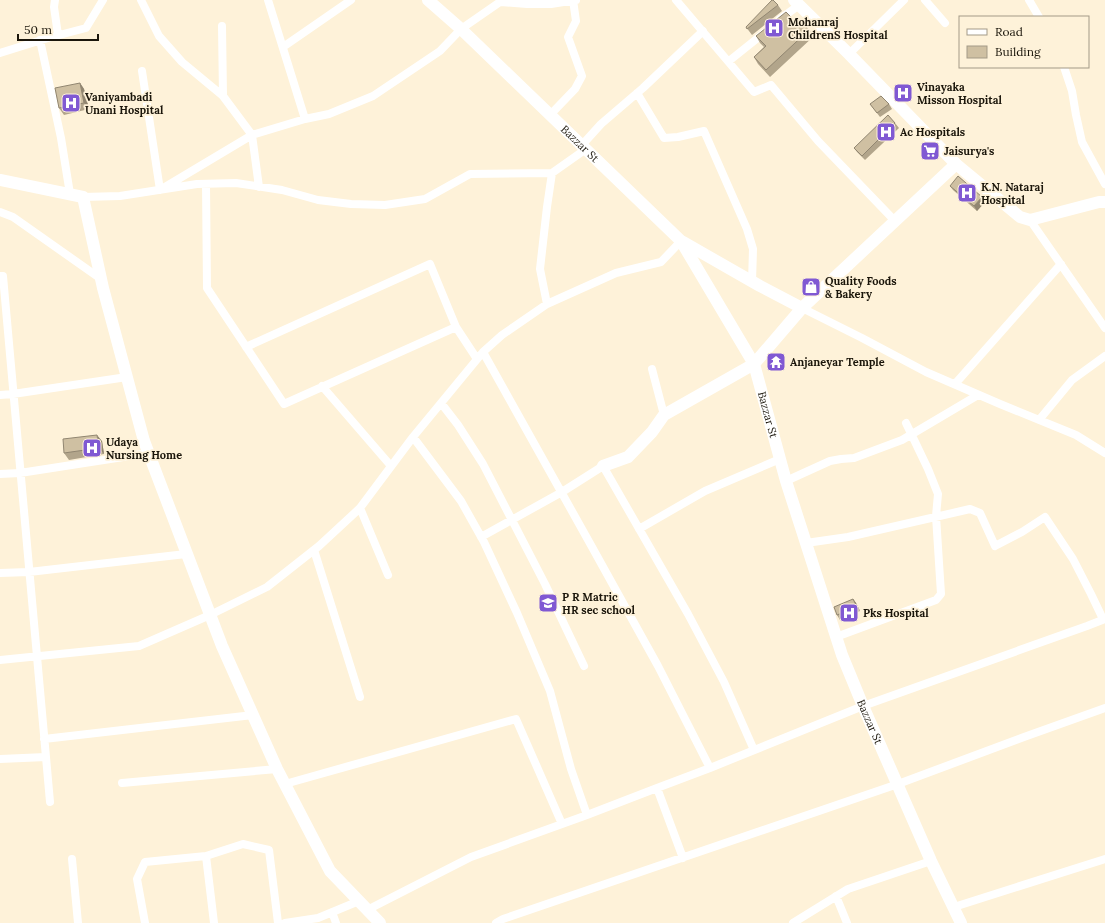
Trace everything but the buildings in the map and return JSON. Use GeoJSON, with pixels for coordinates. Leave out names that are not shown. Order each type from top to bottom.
{"type":"FeatureCollection","features":[{"type":"Feature","properties":{"kind":"main road","name":"Bazzar St"},"geometry":{"type":"LineString","coordinates":[[428,0],[461,29],[681,241],[754,364],[786,481],[842,655],[931,861],[954,907],[958,922]]}},
{"type":"Feature","properties":{"kind":"main road"},"geometry":{"type":"LineString","coordinates":[[797,2],[956,164],[1020,217],[1030,220],[1099,202],[1105,202]]}},
{"type":"Feature","properties":{"kind":"main road"},"geometry":{"type":"LineString","coordinates":[[603,466],[628,457],[652,432],[664,414],[754,364],[802,308],[956,164]]}},
{"type":"Feature","properties":{"kind":"main road"},"geometry":{"type":"LineString","coordinates":[[0,180],[83,197],[101,278],[144,441],[222,646],[277,769],[330,871],[380,923]]}},
{"type":"Feature","properties":{"kind":"main road"},"geometry":{"type":"LineString","coordinates":[[681,241],[752,282],[802,308]]}},
{"type":"Feature","properties":{"kind":"street"},"geometry":{"type":"LineString","coordinates":[[55,0],[54,7],[58,35]]}},
{"type":"Feature","properties":{"kind":"street"},"geometry":{"type":"LineString","coordinates":[[0,53],[40,40],[86,28],[102,0]]}},
{"type":"Feature","properties":{"kind":"street"},"geometry":{"type":"LineString","coordinates":[[141,0],[159,36],[182,62],[223,96],[252,135],[259,187]]}},
{"type":"Feature","properties":{"kind":"street"},"geometry":{"type":"LineString","coordinates":[[268,0],[305,119]]}},
{"type":"Feature","properties":{"kind":"street"},"geometry":{"type":"LineString","coordinates":[[283,47],[351,0]]}},
{"type":"Feature","properties":{"kind":"street"},"geometry":{"type":"LineString","coordinates":[[160,190],[252,135],[305,119],[329,114],[373,96],[440,51],[461,29],[500,1],[527,4],[551,4],[575,0],[576,21],[568,37],[582,76],[575,89],[550,114]]}},
{"type":"Feature","properties":{"kind":"street"},"geometry":{"type":"LineString","coordinates":[[676,0],[754,92],[771,85],[818,141],[895,221]]}},
{"type":"Feature","properties":{"kind":"street"},"geometry":{"type":"LineString","coordinates":[[849,54],[904,0]]}},
{"type":"Feature","properties":{"kind":"street"},"geometry":{"type":"LineString","coordinates":[[924,0],[945,23]]}},
{"type":"Feature","properties":{"kind":"street"},"geometry":{"type":"LineString","coordinates":[[1030,0],[1039,16]]}},
{"type":"Feature","properties":{"kind":"street"},"geometry":{"type":"LineString","coordinates":[[729,61],[773,26],[797,2]]}},
{"type":"Feature","properties":{"kind":"street"},"geometry":{"type":"LineString","coordinates":[[222,26],[223,96]]}},
{"type":"Feature","properties":{"kind":"street"},"geometry":{"type":"LineString","coordinates":[[83,197],[120,196],[197,184],[236,183],[282,190],[318,200],[351,204],[385,205],[425,199],[470,174],[552,173],[584,147],[601,124],[637,93],[703,31]]}},
{"type":"Feature","properties":{"kind":"street"},"geometry":{"type":"LineString","coordinates":[[40,40],[61,138],[70,194]]}},
{"type":"Feature","properties":{"kind":"street"},"geometry":{"type":"LineString","coordinates":[[1064,68],[1072,91],[1082,142],[1105,184]]}},
{"type":"Feature","properties":{"kind":"street"},"geometry":{"type":"LineString","coordinates":[[142,71],[160,190]]}},
{"type":"Feature","properties":{"kind":"street"},"geometry":{"type":"LineString","coordinates":[[637,93],[664,138],[678,137],[704,131],[747,229],[753,249],[752,282]]}},
{"type":"Feature","properties":{"kind":"street"},"geometry":{"type":"LineString","coordinates":[[547,304],[540,269],[552,173]]}},
{"type":"Feature","properties":{"kind":"street"},"geometry":{"type":"LineString","coordinates":[[206,184],[207,288],[284,404],[456,327]]}},
{"type":"Feature","properties":{"kind":"street"},"geometry":{"type":"LineString","coordinates":[[0,212],[13,217],[101,278]]}},
{"type":"Feature","properties":{"kind":"street"},"geometry":{"type":"LineString","coordinates":[[1030,220],[1105,328]]}},
{"type":"Feature","properties":{"kind":"street"},"geometry":{"type":"LineString","coordinates":[[0,660],[139,646],[210,615],[267,587],[314,550],[360,508],[413,437],[477,359],[502,335],[547,304],[616,273],[662,262],[681,241]]}},
{"type":"Feature","properties":{"kind":"street"},"geometry":{"type":"LineString","coordinates":[[246,347],[430,264],[456,327],[477,359]]}},
{"type":"Feature","properties":{"kind":"street"},"geometry":{"type":"LineString","coordinates":[[955,384],[1061,264]]}},
{"type":"Feature","properties":{"kind":"street"},"geometry":{"type":"LineString","coordinates":[[0,276],[3,276],[50,802]]}},
{"type":"Feature","properties":{"kind":"street"},"geometry":{"type":"LineString","coordinates":[[802,308],[926,372],[1076,435],[1105,453]]}},
{"type":"Feature","properties":{"kind":"street"},"geometry":{"type":"LineString","coordinates":[[483,352],[658,666],[710,768]]}},
{"type":"Feature","properties":{"kind":"street"},"geometry":{"type":"LineString","coordinates":[[1039,420],[1072,380],[1105,356]]}},
{"type":"Feature","properties":{"kind":"street"},"geometry":{"type":"LineString","coordinates":[[652,369],[664,414]]}},
{"type":"Feature","properties":{"kind":"street"},"geometry":{"type":"LineString","coordinates":[[0,395],[127,377]]}},
{"type":"Feature","properties":{"kind":"street"},"geometry":{"type":"LineString","coordinates":[[322,386],[391,466]]}},
{"type":"Feature","properties":{"kind":"street"},"geometry":{"type":"LineString","coordinates":[[786,481],[830,461],[854,458],[902,440],[978,395]]}},
{"type":"Feature","properties":{"kind":"street"},"geometry":{"type":"LineString","coordinates":[[441,403],[467,438],[483,464],[545,584],[584,666]]}},
{"type":"Feature","properties":{"kind":"street"},"geometry":{"type":"LineString","coordinates":[[836,637],[936,600],[941,594],[936,516],[938,494],[906,423]]}},
{"type":"Feature","properties":{"kind":"street"},"geometry":{"type":"LineString","coordinates":[[413,437],[460,500],[481,537],[517,612],[550,691],[571,769],[587,815]]}},
{"type":"Feature","properties":{"kind":"street"},"geometry":{"type":"LineString","coordinates":[[0,474],[20,473],[149,453]]}},
{"type":"Feature","properties":{"kind":"street"},"geometry":{"type":"LineString","coordinates":[[639,529],[705,491],[780,459]]}},
{"type":"Feature","properties":{"kind":"street"},"geometry":{"type":"LineString","coordinates":[[481,537],[562,492],[603,466],[688,614],[720,676],[754,750]]}},
{"type":"Feature","properties":{"kind":"street"},"geometry":{"type":"LineString","coordinates":[[360,508],[388,575]]}},
{"type":"Feature","properties":{"kind":"street"},"geometry":{"type":"LineString","coordinates":[[285,923],[318,918],[332,912],[363,905],[471,858],[710,768],[863,706],[1104,619],[1073,559],[1045,517],[1022,532],[995,546],[980,512],[970,508],[848,536],[806,543]]}},
{"type":"Feature","properties":{"kind":"street"},"geometry":{"type":"LineString","coordinates":[[314,550],[360,697]]}},
{"type":"Feature","properties":{"kind":"street"},"geometry":{"type":"LineString","coordinates":[[0,573],[29,572],[186,554]]}},
{"type":"Feature","properties":{"kind":"street"},"geometry":{"type":"LineString","coordinates":[[496,923],[503,919],[898,784],[1105,708]]}},
{"type":"Feature","properties":{"kind":"street"},"geometry":{"type":"LineString","coordinates":[[44,739],[253,715]]}},
{"type":"Feature","properties":{"kind":"street"},"geometry":{"type":"LineString","coordinates":[[285,784],[516,719],[562,824]]}},
{"type":"Feature","properties":{"kind":"street"},"geometry":{"type":"LineString","coordinates":[[0,759],[46,756]]}},
{"type":"Feature","properties":{"kind":"street"},"geometry":{"type":"LineString","coordinates":[[122,783],[277,769]]}},
{"type":"Feature","properties":{"kind":"street"},"geometry":{"type":"LineString","coordinates":[[656,788],[683,858]]}},
{"type":"Feature","properties":{"kind":"street"},"geometry":{"type":"LineString","coordinates":[[145,923],[137,879],[144,862],[206,856],[243,844],[269,850],[278,923]]}},
{"type":"Feature","properties":{"kind":"street"},"geometry":{"type":"LineString","coordinates":[[206,856],[214,923]]}},
{"type":"Feature","properties":{"kind":"street"},"geometry":{"type":"LineString","coordinates":[[72,859],[78,923]]}},
{"type":"Feature","properties":{"kind":"street"},"geometry":{"type":"LineString","coordinates":[[954,907],[1105,859]]}},
{"type":"Feature","properties":{"kind":"street"},"geometry":{"type":"LineString","coordinates":[[793,923],[848,889],[931,861]]}},
{"type":"Feature","properties":{"kind":"street"},"geometry":{"type":"LineString","coordinates":[[836,896],[847,923]]}},
{"type":"Feature","properties":{"kind":"street"},"geometry":{"type":"LineString","coordinates":[[332,912],[336,923]]}},
{"type":"Feature","properties":{"kind":"place","name":"Mohanraj ChildrenS Hospital"},"geometry":{"type":"Point","coordinates":[774,28]}},
{"type":"Feature","properties":{"kind":"place","name":"Vinayaka Misson Hospital"},"geometry":{"type":"Point","coordinates":[903,93]}},
{"type":"Feature","properties":{"kind":"place","name":"Vaniyambadi Unani Hospital"},"geometry":{"type":"Point","coordinates":[71,103]}},
{"type":"Feature","properties":{"kind":"place","name":"Ac Hospitals"},"geometry":{"type":"Point","coordinates":[886,132]}},
{"type":"Feature","properties":{"kind":"place","name":"Jaisurya's"},"geometry":{"type":"Point","coordinates":[930,151]}},
{"type":"Feature","properties":{"kind":"place","name":"K.N. Nataraj Hospital"},"geometry":{"type":"Point","coordinates":[967,193]}},
{"type":"Feature","properties":{"kind":"place","name":"Quality Foods & Bakery"},"geometry":{"type":"Point","coordinates":[811,287]}},
{"type":"Feature","properties":{"kind":"place","name":"Anjaneyar Temple"},"geometry":{"type":"Point","coordinates":[776,362]}},
{"type":"Feature","properties":{"kind":"place","name":"Udaya Nursing Home"},"geometry":{"type":"Point","coordinates":[92,448]}},
{"type":"Feature","properties":{"kind":"place","name":"P R Matric HR sec school"},"geometry":{"type":"Point","coordinates":[548,603]}},
{"type":"Feature","properties":{"kind":"place","name":"Pks Hospital"},"geometry":{"type":"Point","coordinates":[849,613]}}]}
